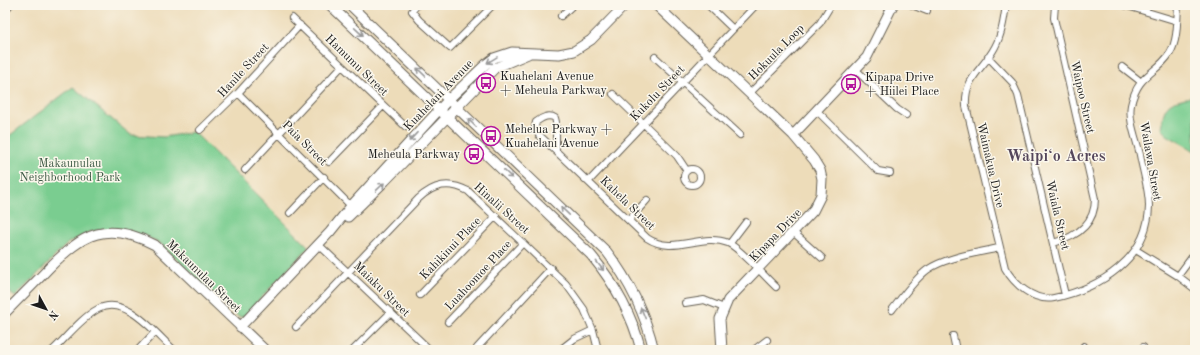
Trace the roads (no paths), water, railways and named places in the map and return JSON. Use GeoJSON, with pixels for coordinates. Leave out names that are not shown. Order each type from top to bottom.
{"type":"FeatureCollection","features":[{"type":"Feature","properties":{"kind":"street"},"geometry":{"type":"LineString","coordinates":[[330,5],[592,255],[616,287],[626,307],[641,350]]}},
{"type":"Feature","properties":{"kind":"street"},"geometry":{"type":"LineString","coordinates":[[350,5],[607,252],[619,267],[637,300],[649,328],[654,350]]}},
{"type":"Feature","properties":{"kind":"street"},"geometry":{"type":"LineString","coordinates":[[417,5],[412,11],[450,48],[493,5]]}},
{"type":"Feature","properties":{"kind":"street"},"geometry":{"type":"LineString","coordinates":[[561,16],[573,5]]}},
{"type":"Feature","properties":{"kind":"street","name":"Kuahelani Avenue"},"geometry":{"type":"LineString","coordinates":[[240,327],[319,245],[449,99],[476,72],[494,58],[512,52],[559,54],[574,50],[591,40],[625,5]]}},
{"type":"Feature","properties":{"kind":"street","name":"Kipapa Drive"},"geometry":{"type":"LineString","coordinates":[[656,5],[792,135],[814,160],[820,170],[822,179],[821,195],[813,211],[728,300],[720,319],[722,350]]}},
{"type":"Feature","properties":{"kind":"street"},"geometry":{"type":"LineString","coordinates":[[708,5],[733,29]]}},
{"type":"Feature","properties":{"kind":"street"},"geometry":{"type":"LineString","coordinates":[[708,56],[756,5]]}},
{"type":"Feature","properties":{"kind":"street","name":"Hokuula Loop"},"geometry":{"type":"LineString","coordinates":[[749,94],[820,23],[831,5]]}},
{"type":"Feature","properties":{"kind":"street"},"geometry":{"type":"LineString","coordinates":[[792,135],[872,50],[892,5]]}},
{"type":"Feature","properties":{"kind":"street"},"geometry":{"type":"LineString","coordinates":[[912,5],[927,11]]}},
{"type":"Feature","properties":{"kind":"street","name":"Waimakua Drive"},"geometry":{"type":"LineString","coordinates":[[1006,5],[1000,38],[988,57],[974,74],[965,95],[966,106],[999,248],[1010,276],[1031,294],[1044,298],[1065,295]]}},
{"type":"Feature","properties":{"kind":"street","name":"Waipoo Street"},"geometry":{"type":"LineString","coordinates":[[1053,243],[1072,238],[1081,231],[1089,220],[1095,206],[1095,198],[1055,24],[1055,5]]}},
{"type":"Feature","properties":{"kind":"street"},"geometry":{"type":"LineString","coordinates":[[1124,5],[1177,21]]}},
{"type":"Feature","properties":{"kind":"street","name":"Wailawa Street"},"geometry":{"type":"LineString","coordinates":[[1065,295],[1098,283],[1118,269],[1136,250],[1145,227],[1149,204],[1130,109],[1135,91],[1140,81],[1165,59],[1174,46],[1178,5]]}},
{"type":"Feature","properties":{"kind":"street","name":"Hamumu Street"},"geometry":{"type":"LineString","coordinates":[[292,18],[406,127]]}},
{"type":"Feature","properties":{"kind":"street","name":"Hanile Street"},"geometry":{"type":"LineString","coordinates":[[200,130],[238,93],[300,25]]}},
{"type":"Feature","properties":{"kind":"street","name":"Kuahelani Avenue"},"geometry":{"type":"LineString","coordinates":[[353,208],[385,182],[447,116],[495,68],[529,53]]}},
{"type":"Feature","properties":{"kind":"street","name":"Kukolu Street"},"geometry":{"type":"LineString","coordinates":[[589,181],[708,56]]}},
{"type":"Feature","properties":{"kind":"street"},"geometry":{"type":"LineString","coordinates":[[655,57],[740,135]]}},
{"type":"Feature","properties":{"kind":"street","name":"Waiala Street"},"geometry":{"type":"LineString","coordinates":[[988,57],[1012,82],[1018,95],[1065,295]]}},
{"type":"Feature","properties":{"kind":"street"},"geometry":{"type":"LineString","coordinates":[[245,170],[342,66]]}},
{"type":"Feature","properties":{"kind":"street"},"geometry":{"type":"LineString","coordinates":[[1122,67],[1140,81]]}},
{"type":"Feature","properties":{"kind":"street"},"geometry":{"type":"LineString","coordinates":[[855,69],[906,115]]}},
{"type":"Feature","properties":{"kind":"street","name":"Paia Street"},"geometry":{"type":"LineString","coordinates":[[238,93],[280,133],[353,208]]}},
{"type":"Feature","properties":{"kind":"street"},"geometry":{"type":"LineString","coordinates":[[613,94],[677,156],[687,171]]}},
{"type":"Feature","properties":{"kind":"street"},"geometry":{"type":"LineString","coordinates":[[329,162],[383,106]]}},
{"type":"Feature","properties":{"kind":"street"},"geometry":{"type":"LineString","coordinates":[[816,110],[878,171],[890,173]]}},
{"type":"Feature","properties":{"kind":"street","name":"Kahela Street"},"geometry":{"type":"LineString","coordinates":[[556,149],[555,118],[549,116],[540,119],[536,122],[536,130],[647,238],[661,245],[718,240],[730,243]]}},
{"type":"Feature","properties":{"kind":"street"},"geometry":{"type":"LineString","coordinates":[[290,213],[324,177]]}},
{"type":"Feature","properties":{"kind":"street","name":"Hinalii Street"},"geometry":{"type":"LineString","coordinates":[[296,326],[418,199],[426,192],[437,186],[446,184],[462,187],[468,191],[551,268],[566,284],[579,301],[593,330],[598,350]]}},
{"type":"Feature","properties":{"kind":"street"},"geometry":{"type":"LineString","coordinates":[[629,220],[647,200]]}},
{"type":"Feature","properties":{"kind":"street","name":"Kahikinui Place"},"geometry":{"type":"LineString","coordinates":[[420,295],[496,216]]}},
{"type":"Feature","properties":{"kind":"street"},"geometry":{"type":"LineString","coordinates":[[746,222],[730,243],[776,287]]}},
{"type":"Feature","properties":{"kind":"street","name":"Makaunulau Street"},"geometry":{"type":"LineString","coordinates":[[5,313],[65,252],[77,242],[98,234],[111,232],[134,236],[155,245],[265,350]]}},
{"type":"Feature","properties":{"kind":"street"},"geometry":{"type":"LineString","coordinates":[[794,232],[822,258]]}},
{"type":"Feature","properties":{"kind":"street","name":"Luahoomoe Place"},"geometry":{"type":"LineString","coordinates":[[448,322],[523,243]]}},
{"type":"Feature","properties":{"kind":"street","name":"Maiaku Street"},"geometry":{"type":"LineString","coordinates":[[319,245],[430,350]]}},
{"type":"Feature","properties":{"kind":"street"},"geometry":{"type":"LineString","coordinates":[[892,310],[919,277],[928,269],[944,262],[999,248]]}},
{"type":"Feature","properties":{"kind":"street"},"geometry":{"type":"LineString","coordinates":[[1136,250],[1178,276],[1195,289]]}},
{"type":"Feature","properties":{"kind":"street"},"geometry":{"type":"LineString","coordinates":[[1178,276],[1195,253]]}},
{"type":"Feature","properties":{"kind":"street"},"geometry":{"type":"LineString","coordinates":[[477,348],[551,268]]}},
{"type":"Feature","properties":{"kind":"street"},"geometry":{"type":"LineString","coordinates":[[685,303],[704,300],[724,308]]}},
{"type":"Feature","properties":{"kind":"street"},"geometry":{"type":"LineString","coordinates":[[53,350],[87,317],[99,308],[105,307],[130,310],[174,350]]}},
{"type":"Feature","properties":{"kind":"street"},"geometry":{"type":"LineString","coordinates":[[353,350],[390,312]]}},
{"type":"Feature","properties":{"kind":"street"},"geometry":{"type":"LineString","coordinates":[[560,350],[574,339],[593,330]]}},
{"type":"Feature","properties":{"kind":"street"},"geometry":{"type":"LineString","coordinates":[[138,350],[155,332]]}},
{"type":"Feature","properties":{"kind":"street"},"geometry":{"type":"LineString","coordinates":[[953,336],[956,350]]}},
{"type":"Feature","properties":{"kind":"street"},"geometry":{"type":"LineString","coordinates":[[754,350],[767,340]]}},
{"type":"Feature","properties":{"kind":"place","name":"Kuahelani Avenue + Meheula Parkway"},"geometry":{"type":"Point","coordinates":[486,83]}},
{"type":"Feature","properties":{"kind":"place","name":"Kipapa Drive + Hiilei Place"},"geometry":{"type":"Point","coordinates":[851,84]}},
{"type":"Feature","properties":{"kind":"place","name":"Mehelua Parkway + Kuahelani Avenue"},"geometry":{"type":"Point","coordinates":[491,136]}},
{"type":"Feature","properties":{"kind":"place","name":"Meheula Parkway"},"geometry":{"type":"Point","coordinates":[474,154]}},
{"type":"Feature","properties":{"kind":"district","name":"Waipiʻo Acres"},"geometry":{"type":"Point","coordinates":[1056,155]}},
{"type":"Feature","properties":{"kind":"park label","name":"Makaunulau Neighborhood Park"},"geometry":{"type":"Point","coordinates":[70,170]}}]}
